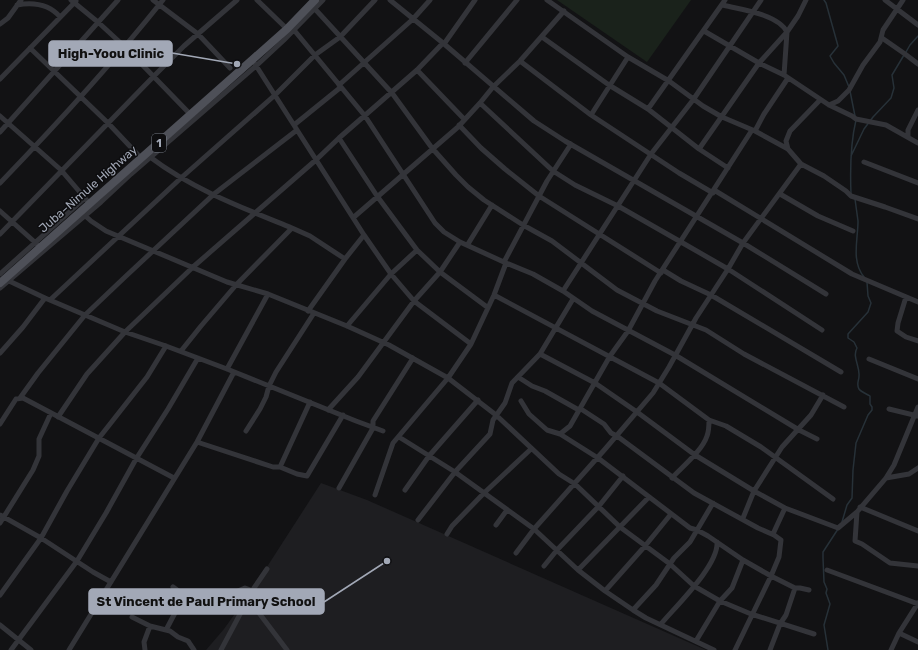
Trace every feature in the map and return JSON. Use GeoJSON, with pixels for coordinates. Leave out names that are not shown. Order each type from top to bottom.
{"type":"FeatureCollection","features":[{"type":"Feature","properties":{"kind":"main road","name":"Juba–Nimule Highway"},"geometry":{"type":"LineString","coordinates":[[3,279],[38,245],[83,214],[87,201],[146,158],[190,114],[254,63],[290,30],[316,0]]}},
{"type":"Feature","properties":{"kind":"street"},"geometry":{"type":"LineString","coordinates":[[0,132],[118,0]]}},
{"type":"Feature","properties":{"kind":"street"},"geometry":{"type":"LineString","coordinates":[[153,0],[198,34],[230,68]]}},
{"type":"Feature","properties":{"kind":"street"},"geometry":{"type":"LineString","coordinates":[[0,183],[81,97],[125,47],[163,0]]}},
{"type":"Feature","properties":{"kind":"street"},"geometry":{"type":"LineString","coordinates":[[0,234],[154,76],[198,34],[237,0]]}},
{"type":"Feature","properties":{"kind":"street"},"geometry":{"type":"LineString","coordinates":[[257,0],[315,55],[340,86],[364,116],[435,223],[444,232],[460,242],[468,244],[533,274],[563,291],[592,311],[675,355],[816,439]]}},
{"type":"Feature","properties":{"kind":"street"},"geometry":{"type":"LineString","coordinates":[[290,30],[323,0]]}},
{"type":"Feature","properties":{"kind":"street"},"geometry":{"type":"LineString","coordinates":[[0,353],[47,299],[275,95],[315,55],[340,37],[375,0]]}},
{"type":"Feature","properties":{"kind":"street"},"geometry":{"type":"LineString","coordinates":[[390,0],[534,121],[570,144],[743,243],[826,294]]}},
{"type":"Feature","properties":{"kind":"street"},"geometry":{"type":"LineString","coordinates":[[294,125],[340,86],[364,62],[414,19],[430,0]]}},
{"type":"Feature","properties":{"kind":"street"},"geometry":{"type":"LineString","coordinates":[[58,417],[87,374],[125,332],[192,267],[417,70],[443,43],[475,0]]}},
{"type":"Feature","properties":{"kind":"street"},"geometry":{"type":"LineString","coordinates":[[466,63],[517,0]]}},
{"type":"Feature","properties":{"kind":"street"},"geometry":{"type":"LineString","coordinates":[[547,0],[628,57],[669,81],[693,100],[722,118],[753,131],[788,149],[801,164],[824,176],[851,196],[885,206],[918,219]]}},
{"type":"Feature","properties":{"kind":"street"},"geometry":{"type":"LineString","coordinates":[[563,291],[651,154],[693,100],[761,0]]}},
{"type":"Feature","properties":{"kind":"street"},"geometry":{"type":"LineString","coordinates":[[699,149],[759,63],[787,32],[806,0]]}},
{"type":"Feature","properties":{"kind":"street"},"geometry":{"type":"LineString","coordinates":[[885,0],[918,26]]}},
{"type":"Feature","properties":{"kind":"street"},"geometry":{"type":"LineString","coordinates":[[829,105],[838,101],[850,90],[863,65],[882,38],[883,30],[903,0]]}},
{"type":"Feature","properties":{"kind":"street"},"geometry":{"type":"LineString","coordinates":[[0,79],[74,1],[125,47],[190,114]]}},
{"type":"Feature","properties":{"kind":"street"},"geometry":{"type":"LineString","coordinates":[[0,23],[8,18],[19,2],[46,6],[52,9],[60,17]]}},
{"type":"Feature","properties":{"kind":"street"},"geometry":{"type":"LineString","coordinates":[[560,434],[570,426],[581,409],[610,356],[628,331],[662,271],[764,114],[786,76],[787,32],[785,28],[766,16],[723,3],[648,109]]}},
{"type":"Feature","properties":{"kind":"street"},"geometry":{"type":"LineString","coordinates":[[314,9],[392,93],[432,148],[468,187],[523,225],[552,241],[617,290],[670,317],[712,334],[744,354],[844,407]]}},
{"type":"Feature","properties":{"kind":"street"},"geometry":{"type":"LineString","coordinates":[[354,217],[377,196],[403,176],[459,125],[493,87],[520,61],[564,11]]}},
{"type":"Feature","properties":{"kind":"street"},"geometry":{"type":"LineString","coordinates":[[704,31],[759,63],[786,76],[829,105],[856,119],[886,125],[918,143]]}},
{"type":"Feature","properties":{"kind":"street"},"geometry":{"type":"LineString","coordinates":[[542,37],[609,85],[648,109],[699,149],[728,168]]}},
{"type":"Feature","properties":{"kind":"street"},"geometry":{"type":"LineString","coordinates":[[882,38],[918,64]]}},
{"type":"Feature","properties":{"kind":"street"},"geometry":{"type":"LineString","coordinates":[[30,48],[146,158],[181,178],[214,194],[310,236],[345,259]]}},
{"type":"Feature","properties":{"kind":"street"},"geometry":{"type":"LineString","coordinates":[[591,115],[628,57]]}},
{"type":"Feature","properties":{"kind":"street"},"geometry":{"type":"LineString","coordinates":[[520,61],[591,115],[651,154],[761,218],[852,274],[918,302]]}},
{"type":"Feature","properties":{"kind":"street"},"geometry":{"type":"LineString","coordinates":[[0,288],[3,279],[83,214],[254,63],[317,159],[364,235],[391,274],[414,301],[470,344]]}},
{"type":"Feature","properties":{"kind":"street"},"geometry":{"type":"LineString","coordinates":[[417,70],[464,119]]}},
{"type":"Feature","properties":{"kind":"street"},"geometry":{"type":"LineString","coordinates":[[788,149],[786,141],[790,131],[820,100]]}},
{"type":"Feature","properties":{"kind":"street"},"geometry":{"type":"LineString","coordinates":[[480,103],[554,171],[575,185],[618,206],[728,269],[822,330]]}},
{"type":"Feature","properties":{"kind":"street"},"geometry":{"type":"LineString","coordinates":[[908,136],[908,130],[918,110]]}},
{"type":"Feature","properties":{"kind":"street"},"geometry":{"type":"LineString","coordinates":[[0,116],[61,170],[87,201],[38,245],[0,211]]}},
{"type":"Feature","properties":{"kind":"street"},"geometry":{"type":"LineString","coordinates":[[459,125],[499,164],[539,196],[662,271],[711,295],[841,372]]}},
{"type":"Feature","properties":{"kind":"street"},"geometry":{"type":"LineString","coordinates":[[0,424],[16,399],[20,398],[38,372],[85,316],[214,194],[297,130]]}},
{"type":"Feature","properties":{"kind":"street"},"geometry":{"type":"LineString","coordinates":[[339,138],[377,196],[417,250],[440,272],[487,307]]}},
{"type":"Feature","properties":{"kind":"street"},"geometry":{"type":"LineString","coordinates":[[375,495],[394,443],[448,378],[470,344],[494,295],[505,262],[523,225],[570,144]]}},
{"type":"Feature","properties":{"kind":"street"},"geometry":{"type":"LineString","coordinates":[[864,162],[918,183]]}},
{"type":"Feature","properties":{"kind":"street"},"geometry":{"type":"LineString","coordinates":[[516,553],[534,529],[617,436],[659,382],[692,325],[743,243],[801,164]]}},
{"type":"Feature","properties":{"kind":"street"},"geometry":{"type":"LineString","coordinates":[[780,194],[818,216],[853,232]]}},
{"type":"Feature","properties":{"kind":"street"},"geometry":{"type":"LineString","coordinates":[[468,244],[492,205]]}},
{"type":"Feature","properties":{"kind":"street"},"geometry":{"type":"LineString","coordinates":[[83,214],[101,228],[153,251],[236,285],[268,294],[383,342],[448,378],[496,415],[531,449],[559,474],[575,484],[620,527],[670,564],[694,586],[720,601],[751,614],[814,634]]}},
{"type":"Feature","properties":{"kind":"street"},"geometry":{"type":"LineString","coordinates":[[181,351],[200,326],[236,285],[292,228]]}},
{"type":"Feature","properties":{"kind":"street"},"geometry":{"type":"LineString","coordinates":[[308,311],[364,235]]}},
{"type":"Feature","properties":{"kind":"street"},"geometry":{"type":"LineString","coordinates":[[328,410],[358,377],[414,301],[440,272],[460,242]]}},
{"type":"Feature","properties":{"kind":"street"},"geometry":{"type":"LineString","coordinates":[[347,326],[391,274],[417,250]]}},
{"type":"Feature","properties":{"kind":"street"},"geometry":{"type":"LineString","coordinates":[[3,279],[85,316],[125,332],[181,351],[383,431]]}},
{"type":"Feature","properties":{"kind":"street"},"geometry":{"type":"LineString","coordinates":[[227,369],[268,294]]}},
{"type":"Feature","properties":{"kind":"street"},"geometry":{"type":"LineString","coordinates":[[494,295],[659,382],[709,420],[726,426],[776,457],[833,499]]}},
{"type":"Feature","properties":{"kind":"street"},"geometry":{"type":"LineString","coordinates":[[906,297],[897,331],[906,337],[918,341]]}},
{"type":"Feature","properties":{"kind":"street"},"geometry":{"type":"LineString","coordinates":[[418,520],[455,472],[490,434],[493,420],[505,403],[512,383],[540,354],[557,328],[573,299]]}},
{"type":"Feature","properties":{"kind":"street"},"geometry":{"type":"LineString","coordinates":[[246,431],[260,409],[276,372],[314,313]]}},
{"type":"Feature","properties":{"kind":"street"},"geometry":{"type":"LineString","coordinates":[[0,595],[41,538],[99,438],[147,377],[166,346]]}},
{"type":"Feature","properties":{"kind":"street"},"geometry":{"type":"LineString","coordinates":[[540,354],[595,383],[637,412],[694,455],[785,508],[838,528],[857,512],[886,478],[894,465],[916,415],[918,407]]}},
{"type":"Feature","properties":{"kind":"street"},"geometry":{"type":"LineString","coordinates":[[11,650],[77,561],[136,459],[198,358]]}},
{"type":"Feature","properties":{"kind":"street"},"geometry":{"type":"LineString","coordinates":[[339,488],[373,428],[373,421],[413,358]]}},
{"type":"Feature","properties":{"kind":"street"},"geometry":{"type":"LineString","coordinates":[[869,359],[918,379]]}},
{"type":"Feature","properties":{"kind":"street"},"geometry":{"type":"LineString","coordinates":[[69,650],[197,442],[234,372]]}},
{"type":"Feature","properties":{"kind":"street"},"geometry":{"type":"LineString","coordinates":[[518,377],[577,409],[581,409],[604,424],[611,434],[617,436],[694,493],[779,538],[782,543],[779,557],[735,650]]}},
{"type":"Feature","properties":{"kind":"street"},"geometry":{"type":"LineString","coordinates":[[742,518],[754,490],[790,438],[799,430],[811,415],[823,395]]}},
{"type":"Feature","properties":{"kind":"street"},"geometry":{"type":"LineString","coordinates":[[20,398],[31,401],[58,417],[174,478]]}},
{"type":"Feature","properties":{"kind":"street"},"geometry":{"type":"LineString","coordinates":[[405,490],[429,456],[478,400]]}},
{"type":"Feature","properties":{"kind":"street"},"geometry":{"type":"LineString","coordinates":[[521,401],[529,414],[547,430],[560,434],[598,458],[690,528],[698,530],[743,560],[771,576],[795,588],[809,590]]}},
{"type":"Feature","properties":{"kind":"street"},"geometry":{"type":"LineString","coordinates":[[280,467],[310,402]]}},
{"type":"Feature","properties":{"kind":"street"},"geometry":{"type":"LineString","coordinates":[[889,409],[916,415]]}},
{"type":"Feature","properties":{"kind":"street"},"geometry":{"type":"LineString","coordinates":[[0,523],[2,516],[37,462],[39,456],[39,439],[51,413]]}},
{"type":"Feature","properties":{"kind":"street"},"geometry":{"type":"LineString","coordinates":[[197,442],[273,467],[280,467],[297,474],[307,476],[343,415]]}},
{"type":"Feature","properties":{"kind":"street"},"geometry":{"type":"LineString","coordinates":[[672,478],[707,439],[709,420]]}},
{"type":"Feature","properties":{"kind":"street"},"geometry":{"type":"LineString","coordinates":[[399,437],[455,472],[534,529],[578,570],[633,610],[646,618],[714,650]]}},
{"type":"Feature","properties":{"kind":"street"},"geometry":{"type":"LineString","coordinates":[[447,534],[452,526],[531,449]]}},
{"type":"Feature","properties":{"kind":"street"},"geometry":{"type":"LineString","coordinates":[[886,478],[909,474],[918,468]]}},
{"type":"Feature","properties":{"kind":"street"},"geometry":{"type":"LineString","coordinates":[[544,566],[557,550],[599,506],[623,476]]}},
{"type":"Feature","properties":{"kind":"street"},"geometry":{"type":"LineString","coordinates":[[578,570],[648,497]]}},
{"type":"Feature","properties":{"kind":"street"},"geometry":{"type":"LineString","coordinates":[[633,610],[656,585],[670,564],[687,546],[713,503]]}},
{"type":"Feature","properties":{"kind":"street"},"geometry":{"type":"LineString","coordinates":[[860,507],[918,531]]}},
{"type":"Feature","properties":{"kind":"street"},"geometry":{"type":"LineString","coordinates":[[773,534],[785,508]]}},
{"type":"Feature","properties":{"kind":"street"},"geometry":{"type":"LineString","coordinates":[[496,525],[507,510]]}},
{"type":"Feature","properties":{"kind":"street"},"geometry":{"type":"LineString","coordinates":[[857,512],[855,541],[867,547],[890,563],[918,566]]}},
{"type":"Feature","properties":{"kind":"street"},"geometry":{"type":"LineString","coordinates":[[605,591],[671,514]]}},
{"type":"Feature","properties":{"kind":"street"},"geometry":{"type":"LineString","coordinates":[[2,516],[41,538],[111,582]]}},
{"type":"Feature","properties":{"kind":"street"},"geometry":{"type":"LineString","coordinates":[[660,624],[694,586],[712,562],[717,550],[717,542]]}},
{"type":"Feature","properties":{"kind":"street"},"geometry":{"type":"LineString","coordinates":[[696,642],[720,601],[732,588],[743,560]]}},
{"type":"Feature","properties":{"kind":"street"},"geometry":{"type":"LineString","coordinates":[[221,650],[252,594],[268,569]]}},
{"type":"Feature","properties":{"kind":"street"},"geometry":{"type":"LineString","coordinates":[[828,570],[918,604],[899,633],[892,650]]}},
{"type":"Feature","properties":{"kind":"street"},"geometry":{"type":"LineString","coordinates":[[173,587],[181,594],[198,600]]}},
{"type":"Feature","properties":{"kind":"street"},"geometry":{"type":"LineString","coordinates":[[148,594],[163,605],[176,611],[184,609],[198,600],[229,596],[245,588],[252,594],[259,613],[287,650]]}},
{"type":"Feature","properties":{"kind":"street"},"geometry":{"type":"LineString","coordinates":[[770,650],[780,624],[786,615],[795,588]]}},
{"type":"Feature","properties":{"kind":"street"},"geometry":{"type":"LineString","coordinates":[[166,630],[176,611]]}},
{"type":"Feature","properties":{"kind":"street"},"geometry":{"type":"LineString","coordinates":[[132,617],[150,626],[170,631],[178,637],[186,640],[193,650]]}},
{"type":"Feature","properties":{"kind":"street"},"geometry":{"type":"LineString","coordinates":[[0,625],[31,650]]}},
{"type":"Feature","properties":{"kind":"street"},"geometry":{"type":"LineString","coordinates":[[145,650],[144,642],[150,626]]}},
{"type":"Feature","properties":{"kind":"street"},"geometry":{"type":"LineString","coordinates":[[899,633],[918,642]]}},
{"type":"Feature","properties":{"kind":"shaded area"},"geometry":{"type":"Polygon","coordinates":[[[557,0],[691,0],[647,62],[557,0]]]}},
{"type":"Feature","properties":{"kind":"shaded area"},"geometry":{"type":"Polygon","coordinates":[[[321,483],[367,500],[706,650],[206,650],[224,629],[254,587],[321,483]]]}},
{"type":"Feature","properties":{"kind":"waterway"},"geometry":{"type":"LineString","coordinates":[[824,0],[838,46],[830,56],[844,75],[849,87]]}},
{"type":"Feature","properties":{"kind":"waterway"},"geometry":{"type":"LineString","coordinates":[[906,52],[918,36]]}},
{"type":"Feature","properties":{"kind":"waterway"},"geometry":{"type":"LineString","coordinates":[[851,156],[864,129],[891,98],[894,88],[892,75],[904,55]]}},
{"type":"Feature","properties":{"kind":"waterway"},"geometry":{"type":"LineString","coordinates":[[850,91],[855,116]]}},
{"type":"Feature","properties":{"kind":"waterway"},"geometry":{"type":"LineString","coordinates":[[851,194],[851,157],[856,120]]}},
{"type":"Feature","properties":{"kind":"waterway"},"geometry":{"type":"LineString","coordinates":[[855,199],[858,221],[856,257],[860,271],[864,277]]}},
{"type":"Feature","properties":{"kind":"waterway"},"geometry":{"type":"LineString","coordinates":[[842,522],[847,505],[852,498],[856,443],[868,415],[872,410],[870,396],[861,391],[858,387],[859,372],[855,355],[857,348],[854,342],[848,338],[848,334],[868,312],[871,303],[868,296],[867,282]]}},
{"type":"Feature","properties":{"kind":"waterway"},"geometry":{"type":"LineString","coordinates":[[828,650],[824,625],[830,604],[824,582],[823,552],[838,529]]}},
{"type":"Feature","properties":{"kind":"place","name":"High-Yoou Clinic"},"geometry":{"type":"Point","coordinates":[237,64]}},
{"type":"Feature","properties":{"kind":"place","name":"St Vincent de Paul Primary School"},"geometry":{"type":"Point","coordinates":[387,561]}}]}
